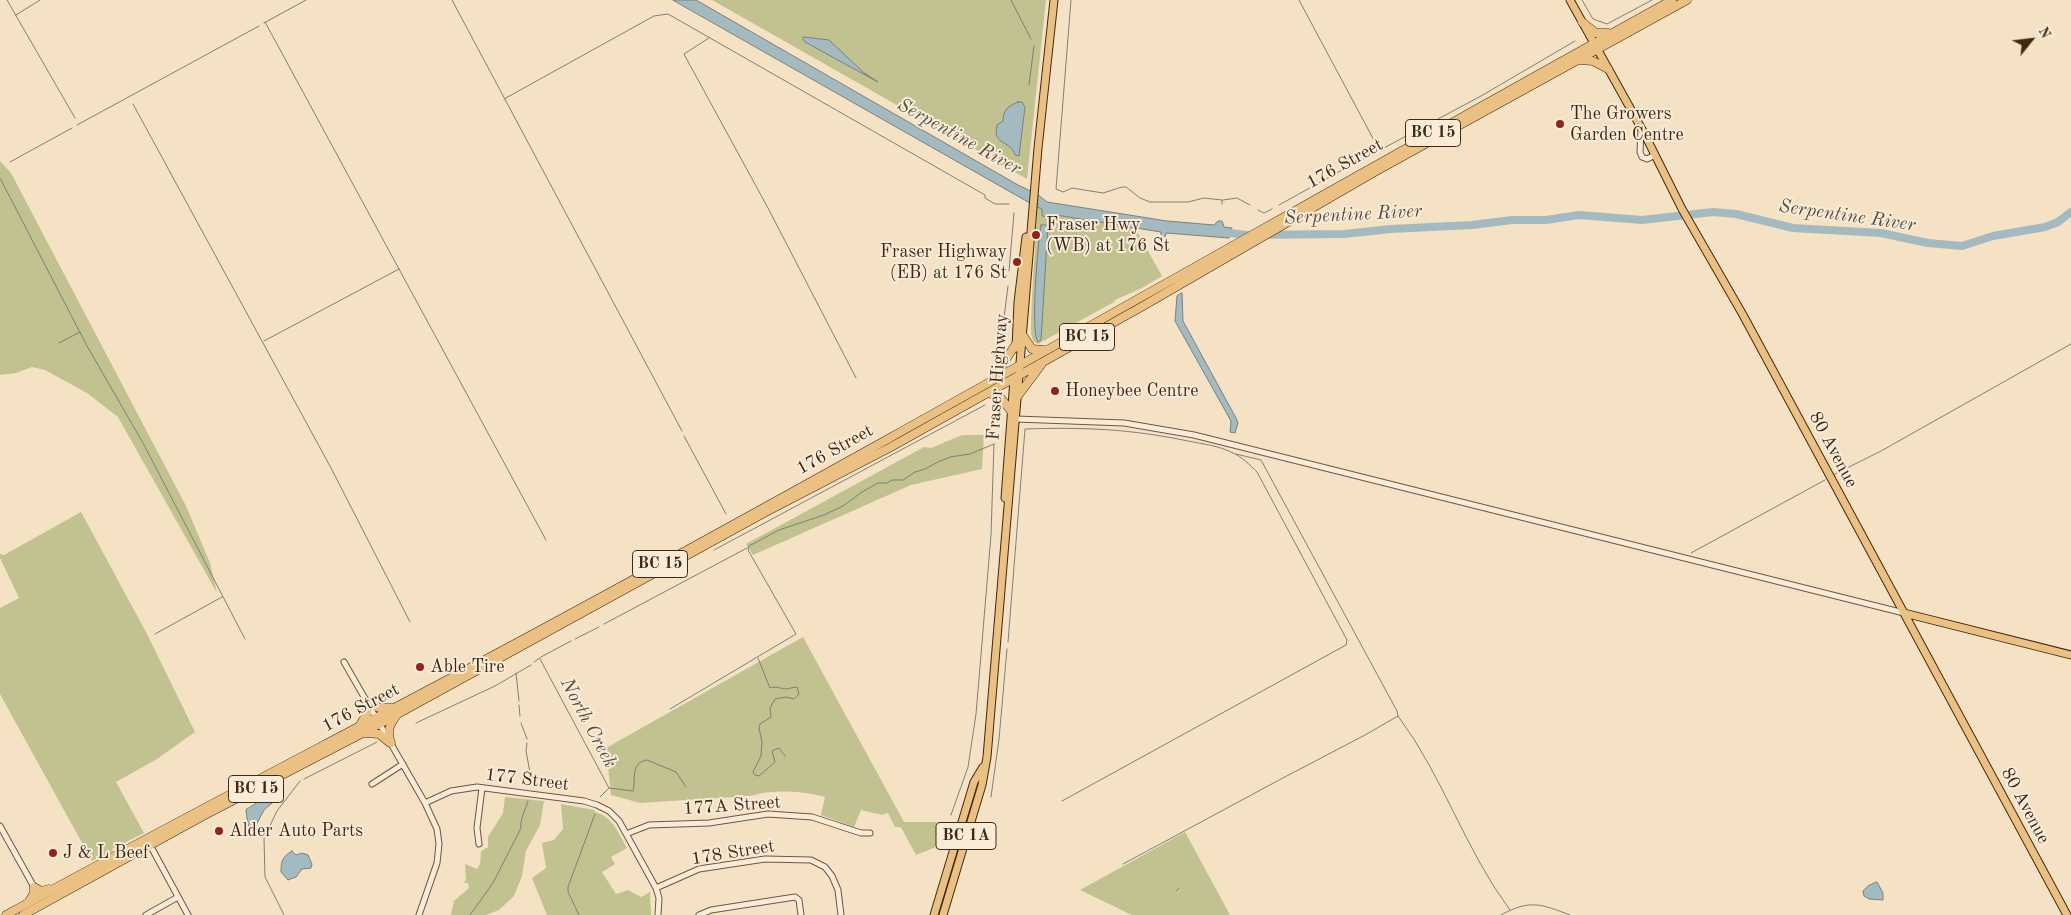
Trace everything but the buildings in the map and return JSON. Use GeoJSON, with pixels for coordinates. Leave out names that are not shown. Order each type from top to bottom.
{"type":"FeatureCollection","features":[{"type":"Feature","properties":{"kind":"highway","name":"176 Street"},"geometry":{"type":"LineString","coordinates":[[988,393],[1378,170],[1578,60],[1617,30],[1672,0]]}},
{"type":"Feature","properties":{"kind":"highway","name":"176 Street"},"geometry":{"type":"LineString","coordinates":[[6,915],[62,884],[148,842],[378,721],[520,640],[1273,222],[1595,47],[1687,0]]}},
{"type":"Feature","properties":{"kind":"highway"},"geometry":{"type":"LineString","coordinates":[[1582,22],[1598,34],[1617,30]]}},
{"type":"Feature","properties":{"kind":"highway"},"geometry":{"type":"LineString","coordinates":[[1578,60],[1593,61],[1608,69]]}},
{"type":"Feature","properties":{"kind":"highway"},"geometry":{"type":"LineString","coordinates":[[1022,334],[1032,349],[1044,350]]}},
{"type":"Feature","properties":{"kind":"highway"},"geometry":{"type":"LineString","coordinates":[[992,379],[1016,344]]}},
{"type":"Feature","properties":{"kind":"highway"},"geometry":{"type":"LineString","coordinates":[[1017,397],[1044,361]]}},
{"type":"Feature","properties":{"kind":"highway"},"geometry":{"type":"LineString","coordinates":[[988,393],[1000,397],[1011,411]]}},
{"type":"Feature","properties":{"kind":"highway","name":"BC 15"},"geometry":{"type":"LineString","coordinates":[[396,710],[891,447],[988,393]]}},
{"type":"Feature","properties":{"kind":"highway"},"geometry":{"type":"LineString","coordinates":[[367,702],[379,708],[396,710],[389,727],[388,734],[391,743],[379,734],[361,730],[367,714],[367,702]]}},
{"type":"Feature","properties":{"kind":"highway","name":"BC 15"},"geometry":{"type":"LineString","coordinates":[[26,914],[148,842]]}},
{"type":"Feature","properties":{"kind":"highway"},"geometry":{"type":"LineString","coordinates":[[27,903],[34,893],[34,887],[43,891],[62,884]]}},
{"type":"Feature","properties":{"kind":"main road","name":"Fraser Highway"},"geometry":{"type":"LineString","coordinates":[[943,915],[982,785],[987,757],[1005,550],[1011,411],[1022,334],[1034,185],[1054,0]]}},
{"type":"Feature","properties":{"kind":"main road","name":"80 Avenue"},"geometry":{"type":"LineString","coordinates":[[1570,0],[1641,128],[1688,221],[1743,315],[2066,913]]}},
{"type":"Feature","properties":{"kind":"main road","name":"Fraser Highway"},"geometry":{"type":"LineString","coordinates":[[1017,365],[1016,344],[1023,251],[1032,207]]}},
{"type":"Feature","properties":{"kind":"main road","name":"Fraser Highway"},"geometry":{"type":"LineString","coordinates":[[1008,481],[1016,419],[1016,377]]}},
{"type":"Feature","properties":{"kind":"main road"},"geometry":{"type":"LineString","coordinates":[[1008,481],[1016,377]]}},
{"type":"Feature","properties":{"kind":"main road"},"geometry":{"type":"LineString","coordinates":[[1904,613],[2071,655]]}},
{"type":"Feature","properties":{"kind":"main road","name":"Fraser Highway"},"geometry":{"type":"LineString","coordinates":[[934,915],[974,782],[987,757]]}},
{"type":"Feature","properties":{"kind":"main road"},"geometry":{"type":"LineString","coordinates":[[2058,915],[2066,913]]}},
{"type":"Feature","properties":{"kind":"street"},"geometry":{"type":"LineString","coordinates":[[1641,128],[1640,152],[1642,157],[1647,159],[1655,155]]}},
{"type":"Feature","properties":{"kind":"street"},"geometry":{"type":"LineString","coordinates":[[1016,419],[1118,422],[1194,435],[1904,613]]}},
{"type":"Feature","properties":{"kind":"street"},"geometry":{"type":"LineString","coordinates":[[344,662],[403,764],[437,829],[439,850],[435,871],[419,915]]}},
{"type":"Feature","properties":{"kind":"street"},"geometry":{"type":"LineString","coordinates":[[372,784],[403,764]]}},
{"type":"Feature","properties":{"kind":"street"},"geometry":{"type":"LineString","coordinates":[[480,844],[477,828],[482,788]]}},
{"type":"Feature","properties":{"kind":"street","name":"177 Street"},"geometry":{"type":"LineString","coordinates":[[425,804],[458,789],[482,788],[588,802],[605,809],[621,824],[626,834]]}},
{"type":"Feature","properties":{"kind":"street","name":"177A Street"},"geometry":{"type":"LineString","coordinates":[[626,834],[649,825],[709,823],[768,814],[812,817],[861,833],[870,833]]}},
{"type":"Feature","properties":{"kind":"street"},"geometry":{"type":"LineString","coordinates":[[0,826],[34,887]]}},
{"type":"Feature","properties":{"kind":"street"},"geometry":{"type":"LineString","coordinates":[[626,834],[656,888],[659,898],[658,915]]}},
{"type":"Feature","properties":{"kind":"street"},"geometry":{"type":"LineString","coordinates":[[148,842],[188,915]]}},
{"type":"Feature","properties":{"kind":"street","name":"178 Street"},"geometry":{"type":"LineString","coordinates":[[656,888],[699,869],[770,858],[803,859],[818,862],[829,871],[836,882],[841,915]]}},
{"type":"Feature","properties":{"kind":"street"},"geometry":{"type":"LineString","coordinates":[[146,915],[178,897]]}},
{"type":"Feature","properties":{"kind":"street"},"geometry":{"type":"LineString","coordinates":[[698,915],[711,910],[792,897],[797,898],[801,915]]}},
{"type":"Feature","properties":{"kind":"green space"},"geometry":{"type":"Polygon","coordinates":[[[712,0],[1046,0],[1027,179],[712,0]]]}},
{"type":"Feature","properties":{"kind":"green space"},"geometry":{"type":"Polygon","coordinates":[[[0,161],[11,173],[186,506],[210,563],[217,593],[118,417],[87,393],[45,370],[32,367],[16,373],[0,375],[0,161]]]}},
{"type":"Feature","properties":{"kind":"green space"},"geometry":{"type":"Polygon","coordinates":[[[1037,207],[1042,209],[1042,216],[1055,218],[1056,215],[1135,228],[1162,276],[1142,288],[1115,300],[1038,344],[1033,341],[1031,334],[1037,207]]]}},
{"type":"Feature","properties":{"kind":"green space"},"geometry":{"type":"Polygon","coordinates":[[[962,435],[984,435],[982,469],[911,485],[753,555],[746,544],[924,447],[931,448],[962,435]]]}},
{"type":"Feature","properties":{"kind":"green space"},"geometry":{"type":"Polygon","coordinates":[[[81,512],[147,634],[195,732],[157,759],[116,782],[144,833],[112,849],[113,851],[101,859],[99,857],[92,861],[0,694],[0,608],[19,598],[0,558],[0,554],[4,555],[81,512]]]}},
{"type":"Feature","properties":{"kind":"green space"},"geometry":{"type":"Polygon","coordinates":[[[803,637],[904,822],[953,822],[946,843],[916,855],[902,829],[895,827],[888,813],[882,815],[861,810],[854,827],[821,815],[825,797],[807,793],[768,792],[750,796],[640,803],[611,795],[606,748],[803,637]]]}},
{"type":"Feature","properties":{"kind":"green space"},"geometry":{"type":"Polygon","coordinates":[[[505,797],[544,801],[540,825],[526,851],[522,876],[514,896],[499,910],[486,915],[451,915],[454,901],[469,888],[468,883],[463,883],[466,880],[465,864],[477,869],[480,864],[481,851],[488,847],[488,837],[503,813],[505,797]]]}},
{"type":"Feature","properties":{"kind":"green space"},"geometry":{"type":"Polygon","coordinates":[[[561,804],[594,810],[610,821],[627,848],[611,857],[615,864],[602,872],[616,894],[628,890],[641,897],[650,892],[651,915],[547,915],[532,878],[546,868],[542,843],[554,840],[563,829],[561,804]]]}},
{"type":"Feature","properties":{"kind":"green space"},"geometry":{"type":"Polygon","coordinates":[[[1185,832],[1230,915],[1132,915],[1080,890],[1185,832]]]}},
{"type":"Feature","properties":{"kind":"water"},"geometry":{"type":"Polygon","coordinates":[[[673,0],[696,0],[1018,185],[1037,194],[1047,202],[1167,221],[1214,225],[1218,221],[1222,221],[1224,227],[1232,228],[1229,238],[1166,233],[1165,237],[1161,236],[1161,232],[1056,215],[1055,218],[1042,216],[1042,209],[673,0]]]}},
{"type":"Feature","properties":{"kind":"water"},"geometry":{"type":"Polygon","coordinates":[[[804,37],[829,40],[863,72],[878,82],[805,42],[804,37]]]}},
{"type":"Feature","properties":{"kind":"water"},"geometry":{"type":"Polygon","coordinates":[[[1018,102],[1022,102],[1025,107],[1019,156],[1015,155],[1010,147],[999,140],[996,132],[997,125],[1003,121],[1007,109],[1018,102]]]}},
{"type":"Feature","properties":{"kind":"water"},"geometry":{"type":"Polygon","coordinates":[[[1041,225],[1048,225],[1041,340],[1038,342],[1035,306],[1041,225]]]}},
{"type":"Feature","properties":{"kind":"water"},"geometry":{"type":"Polygon","coordinates":[[[1182,293],[1183,321],[1236,418],[1238,423],[1235,433],[1230,432],[1231,421],[1175,321],[1177,296],[1182,293]]]}},
{"type":"Feature","properties":{"kind":"water"},"geometry":{"type":"Polygon","coordinates":[[[278,790],[281,791],[280,796],[264,810],[254,829],[251,830],[248,825],[246,810],[278,790]]]}},
{"type":"Feature","properties":{"kind":"water"},"geometry":{"type":"Polygon","coordinates":[[[292,851],[296,855],[302,853],[308,855],[312,864],[311,868],[302,869],[296,877],[288,880],[281,872],[281,865],[284,857],[292,851]]]}},
{"type":"Feature","properties":{"kind":"water"},"geometry":{"type":"Polygon","coordinates":[[[1877,882],[1883,893],[1883,900],[1869,899],[1864,896],[1863,891],[1868,886],[1877,882]]]}},
{"type":"Feature","properties":{"kind":"waterway"},"geometry":{"type":"LineString","coordinates":[[7,0],[75,118]]}},
{"type":"Feature","properties":{"kind":"waterway"},"geometry":{"type":"LineString","coordinates":[[16,15],[40,0]]}},
{"type":"Feature","properties":{"kind":"waterway"},"geometry":{"type":"LineString","coordinates":[[264,23],[306,0]]}},
{"type":"Feature","properties":{"kind":"waterway"},"geometry":{"type":"LineString","coordinates":[[452,0],[682,431]]}},
{"type":"Feature","properties":{"kind":"waterway"},"geometry":{"type":"LineString","coordinates":[[1011,0],[1031,39]]}},
{"type":"Feature","properties":{"kind":"waterway"},"geometry":{"type":"LineString","coordinates":[[1071,0],[1056,189],[1063,192],[1072,188],[1103,193],[1126,187],[1140,198],[1150,202],[1188,202],[1204,198],[1222,200],[1222,204]]}},
{"type":"Feature","properties":{"kind":"waterway"},"geometry":{"type":"LineString","coordinates":[[1299,0],[1376,144]]}},
{"type":"Feature","properties":{"kind":"waterway"},"geometry":{"type":"LineString","coordinates":[[1582,0],[1593,19],[1607,24],[1652,0]]}},
{"type":"Feature","properties":{"kind":"waterway"},"geometry":{"type":"LineString","coordinates":[[504,99],[654,16],[668,14],[985,195],[985,198],[995,204],[1009,204]]}},
{"type":"Feature","properties":{"kind":"waterway"},"geometry":{"type":"LineString","coordinates":[[265,22],[546,540]]}},
{"type":"Feature","properties":{"kind":"waterway"},"geometry":{"type":"LineString","coordinates":[[77,125],[259,26]]}},
{"type":"Feature","properties":{"kind":"waterway"},"geometry":{"type":"LineString","coordinates":[[709,38],[684,54],[768,208],[856,378]]}},
{"type":"Feature","properties":{"kind":"waterway"},"geometry":{"type":"LineString","coordinates":[[1352,165],[1481,96],[1575,41]]}},
{"type":"Feature","properties":{"kind":"waterway"},"geometry":{"type":"LineString","coordinates":[[1029,85],[1034,46]]}},
{"type":"Feature","properties":{"kind":"waterway"},"geometry":{"type":"LineString","coordinates":[[133,104],[331,468],[410,622]]}},
{"type":"Feature","properties":{"kind":"waterway"},"geometry":{"type":"LineString","coordinates":[[10,162],[72,128]]}},
{"type":"Feature","properties":{"kind":"waterway"},"geometry":{"type":"LineString","coordinates":[[1279,205],[1344,169]]}},
{"type":"Feature","properties":{"kind":"waterway"},"geometry":{"type":"LineString","coordinates":[[0,178],[87,346],[143,443],[245,639]]}},
{"type":"Feature","properties":{"kind":"waterway"},"geometry":{"type":"LineString","coordinates":[[1223,200],[1237,198],[1250,205]]}},
{"type":"Feature","properties":{"kind":"waterway"},"geometry":{"type":"LineString","coordinates":[[1258,210],[1264,213],[1272,209]]}},
{"type":"Feature","properties":{"kind":"waterway","name":"Serpentine River"},"geometry":{"type":"LineString","coordinates":[[1221,232],[1247,235],[1344,234],[1391,229],[1472,225],[1512,220],[1546,220],[1579,215],[1642,220],[1713,212],[1736,214],[1793,228],[1881,233],[1928,243],[1962,246],[1993,236],[2045,227],[2058,222],[2071,212]]}},
{"type":"Feature","properties":{"kind":"waterway"},"geometry":{"type":"LineString","coordinates":[[1009,271],[1014,213]]}},
{"type":"Feature","properties":{"kind":"waterway"},"geometry":{"type":"LineString","coordinates":[[264,341],[399,269]]}},
{"type":"Feature","properties":{"kind":"waterway"},"geometry":{"type":"LineString","coordinates":[[1001,342],[1008,286]]}},
{"type":"Feature","properties":{"kind":"waterway"},"geometry":{"type":"LineString","coordinates":[[59,343],[80,332]]}},
{"type":"Feature","properties":{"kind":"waterway"},"geometry":{"type":"LineString","coordinates":[[1833,475],[1881,451],[2071,344]]}},
{"type":"Feature","properties":{"kind":"waterway"},"geometry":{"type":"LineString","coordinates":[[714,550],[985,405]]}},
{"type":"Feature","properties":{"kind":"waterway"},"geometry":{"type":"LineString","coordinates":[[1008,642],[1025,429],[1046,428],[1107,430],[1147,434],[1211,446],[1240,457],[1257,472],[1347,640],[1346,645],[1062,801]]}},
{"type":"Feature","properties":{"kind":"waterway"},"geometry":{"type":"LineString","coordinates":[[684,436],[726,514]]}},
{"type":"Feature","properties":{"kind":"waterway"},"geometry":{"type":"LineString","coordinates":[[670,709],[796,634],[748,550],[749,546],[779,530],[824,515],[843,506],[878,483],[903,480],[915,472],[950,457],[970,454],[994,444]]}},
{"type":"Feature","properties":{"kind":"waterway"},"geometry":{"type":"LineString","coordinates":[[951,815],[968,767],[976,714],[991,535],[994,444]]}},
{"type":"Feature","properties":{"kind":"waterway"},"geometry":{"type":"LineString","coordinates":[[1236,454],[1261,460],[1398,716],[1428,763],[1480,863],[1510,910]]}},
{"type":"Feature","properties":{"kind":"waterway"},"geometry":{"type":"LineString","coordinates":[[1691,553],[1825,480]]}},
{"type":"Feature","properties":{"kind":"waterway"},"geometry":{"type":"LineString","coordinates":[[604,624],[747,548]]}},
{"type":"Feature","properties":{"kind":"waterway"},"geometry":{"type":"LineString","coordinates":[[155,634],[222,597]]}},
{"type":"Feature","properties":{"kind":"waterway"},"geometry":{"type":"LineString","coordinates":[[575,639],[599,627]]}},
{"type":"Feature","properties":{"kind":"waterway"},"geometry":{"type":"LineString","coordinates":[[534,662],[571,641]]}},
{"type":"Feature","properties":{"kind":"waterway"},"geometry":{"type":"LineString","coordinates":[[991,797],[999,739],[1007,649]]}},
{"type":"Feature","properties":{"kind":"waterway"},"geometry":{"type":"LineString","coordinates":[[758,658],[770,688],[785,689],[797,687],[799,694],[794,699],[786,697],[775,699],[770,708],[771,717],[760,724],[761,756],[753,772],[759,776],[775,762],[772,751],[779,748],[785,756]]}},
{"type":"Feature","properties":{"kind":"waterway","name":"North Creek"},"geometry":{"type":"LineString","coordinates":[[540,659],[609,788],[600,797]]}},
{"type":"Feature","properties":{"kind":"waterway"},"geometry":{"type":"LineString","coordinates":[[416,723],[495,686],[531,665]]}},
{"type":"Feature","properties":{"kind":"waterway"},"geometry":{"type":"LineString","coordinates":[[516,673],[519,701]]}},
{"type":"Feature","properties":{"kind":"waterway"},"geometry":{"type":"LineString","coordinates":[[519,705],[520,716]]}},
{"type":"Feature","properties":{"kind":"waterway"},"geometry":{"type":"LineString","coordinates":[[1123,864],[1398,716]]}},
{"type":"Feature","properties":{"kind":"waterway"},"geometry":{"type":"LineString","coordinates":[[521,723],[527,739]]}},
{"type":"Feature","properties":{"kind":"waterway"},"geometry":{"type":"LineString","coordinates":[[304,779],[377,742]]}},
{"type":"Feature","properties":{"kind":"waterway"},"geometry":{"type":"LineString","coordinates":[[527,743],[526,751],[531,778],[530,786]]}},
{"type":"Feature","properties":{"kind":"waterway"},"geometry":{"type":"LineString","coordinates":[[609,788],[633,791],[636,768],[638,764],[647,760],[676,772],[686,787]]}},
{"type":"Feature","properties":{"kind":"waterway"},"geometry":{"type":"LineString","coordinates":[[284,915],[265,877],[264,838],[277,811],[300,781]]}},
{"type":"Feature","properties":{"kind":"waterway"},"geometry":{"type":"LineString","coordinates":[[470,915],[493,883],[521,828],[528,801]]}},
{"type":"Feature","properties":{"kind":"waterway","name":"North Creek"},"geometry":{"type":"LineString","coordinates":[[579,915],[568,892],[568,887],[595,814]]}},
{"type":"Feature","properties":{"kind":"waterway"},"geometry":{"type":"LineString","coordinates":[[1176,891],[1179,888]]}},
{"type":"Feature","properties":{"kind":"waterway"},"geometry":{"type":"LineString","coordinates":[[1501,915],[1528,905],[1543,906],[1570,915]]}},
{"type":"Feature","properties":{"kind":"place","name":"The Growers Garden Centre"},"geometry":{"type":"Point","coordinates":[1560,124]}},
{"type":"Feature","properties":{"kind":"place","name":"Fraser Hwy (WB) at 176 St"},"geometry":{"type":"Point","coordinates":[1036,235]}},
{"type":"Feature","properties":{"kind":"place","name":"Fraser Highway (EB) at 176 St"},"geometry":{"type":"Point","coordinates":[1017,262]}},
{"type":"Feature","properties":{"kind":"place","name":"Honeybee Centre"},"geometry":{"type":"Point","coordinates":[1055,391]}},
{"type":"Feature","properties":{"kind":"place","name":"Able Tire"},"geometry":{"type":"Point","coordinates":[420,667]}},
{"type":"Feature","properties":{"kind":"place","name":"Alder Auto Parts"},"geometry":{"type":"Point","coordinates":[219,831]}},
{"type":"Feature","properties":{"kind":"place","name":"J & L Beef"},"geometry":{"type":"Point","coordinates":[53,853]}}]}
